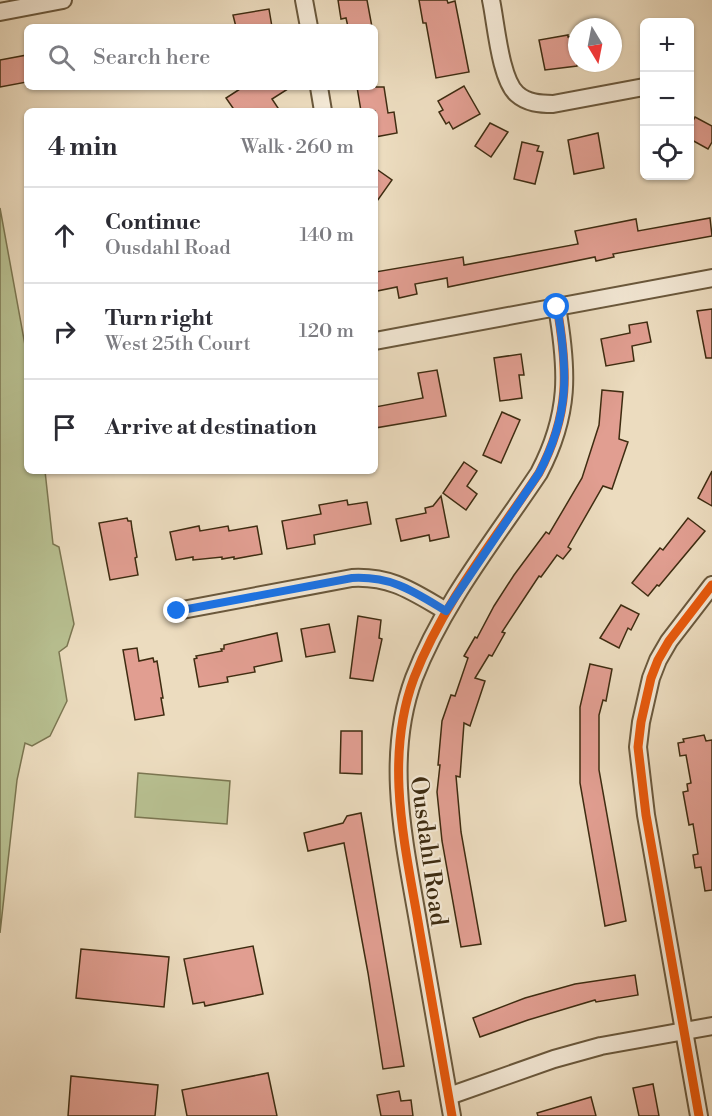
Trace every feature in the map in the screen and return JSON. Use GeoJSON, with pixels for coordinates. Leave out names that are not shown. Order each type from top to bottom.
{"type":"FeatureCollection","features":[{"type":"Feature","properties":{"kind":"street"},"geometry":{"type":"LineString","coordinates":[[0,12],[63,0]]}},
{"type":"Feature","properties":{"kind":"street"},"geometry":{"type":"LineString","coordinates":[[304,0],[308,24]]}},
{"type":"Feature","properties":{"kind":"street"},"geometry":{"type":"LineString","coordinates":[[492,0],[508,81],[517,94],[528,101],[553,104],[640,88]]}},
{"type":"Feature","properties":{"kind":"street"},"geometry":{"type":"LineString","coordinates":[[320,90],[322,108]]}},
{"type":"Feature","properties":{"kind":"street"},"geometry":{"type":"LineString","coordinates":[[378,340],[712,278]]}},
{"type":"Feature","properties":{"kind":"street","name":"Ousdahl Road"},"geometry":{"type":"LineString","coordinates":[[452,1116],[402,828],[398,779],[399,746],[413,680],[437,625],[539,473],[551,450],[559,427],[565,389],[563,341],[557,307]]}},
{"type":"Feature","properties":{"kind":"street"},"geometry":{"type":"LineString","coordinates":[[177,611],[352,578],[371,577],[407,588],[446,611]]}},
{"type":"Feature","properties":{"kind":"street"},"geometry":{"type":"LineString","coordinates":[[699,1116],[646,815],[638,747],[651,678],[658,660],[674,633],[712,585]]}},
{"type":"Feature","properties":{"kind":"street"},"geometry":{"type":"LineString","coordinates":[[448,1096],[554,1059],[601,1046],[712,1026]]}},
{"type":"Feature","properties":{"kind":"green space"},"geometry":{"type":"Polygon","coordinates":[[[0,208],[24,340],[24,474],[45,474],[53,544],[59,547],[74,624],[67,646],[59,652],[67,701],[50,736],[32,746],[25,743],[17,780],[0,933],[0,208]]]}},
{"type":"Feature","properties":{"kind":"green space"},"geometry":{"type":"Polygon","coordinates":[[[138,773],[230,781],[227,824],[135,817],[138,773]]]}},
{"type":"Feature","properties":{"kind":"building"},"geometry":{"type":"Polygon","coordinates":[[[338,0],[367,0],[371,24],[347,24],[346,18],[341,19],[338,0]]]}},
{"type":"Feature","properties":{"kind":"building"},"geometry":{"type":"Polygon","coordinates":[[[419,0],[447,0],[448,3],[455,1],[469,72],[436,78],[426,23],[423,23],[419,0]]]}},
{"type":"Feature","properties":{"kind":"building"},"geometry":{"type":"Polygon","coordinates":[[[269,9],[272,24],[235,24],[233,15],[269,9]]]}},
{"type":"Feature","properties":{"kind":"building"},"geometry":{"type":"Polygon","coordinates":[[[568,35],[568,67],[545,70],[539,40],[568,35]]]}},
{"type":"Feature","properties":{"kind":"building"},"geometry":{"type":"Polygon","coordinates":[[[24,56],[24,83],[0,87],[0,60],[24,56]]]}},
{"type":"Feature","properties":{"kind":"building"},"geometry":{"type":"Polygon","coordinates":[[[464,86],[480,114],[453,129],[449,122],[446,124],[439,112],[443,110],[438,101],[464,86]]]}},
{"type":"Feature","properties":{"kind":"building"},"geometry":{"type":"Polygon","coordinates":[[[378,87],[384,87],[388,113],[394,112],[397,133],[378,136],[378,108],[360,108],[358,90],[378,90],[378,87]]]}},
{"type":"Feature","properties":{"kind":"building"},"geometry":{"type":"Polygon","coordinates":[[[238,90],[286,90],[272,99],[278,108],[233,108],[226,98],[238,90]]]}},
{"type":"Feature","properties":{"kind":"building"},"geometry":{"type":"Polygon","coordinates":[[[695,117],[712,126],[712,142],[708,149],[694,141],[695,117]]]}},
{"type":"Feature","properties":{"kind":"building"},"geometry":{"type":"Polygon","coordinates":[[[490,123],[508,132],[491,157],[475,146],[490,123]]]}},
{"type":"Feature","properties":{"kind":"building"},"geometry":{"type":"Polygon","coordinates":[[[598,133],[604,168],[574,174],[568,140],[598,133]]]}},
{"type":"Feature","properties":{"kind":"building"},"geometry":{"type":"Polygon","coordinates":[[[522,142],[539,146],[537,151],[543,152],[535,184],[514,179],[522,142]]]}},
{"type":"Feature","properties":{"kind":"building"},"geometry":{"type":"Polygon","coordinates":[[[378,170],[392,180],[378,200],[378,170]]]}},
{"type":"Feature","properties":{"kind":"building"},"geometry":{"type":"Polygon","coordinates":[[[710,218],[712,236],[613,254],[614,257],[596,261],[595,257],[448,287],[447,278],[415,284],[417,294],[399,298],[397,287],[378,291],[378,271],[463,257],[464,265],[578,244],[575,231],[636,219],[638,231],[710,218]]]}},
{"type":"Feature","properties":{"kind":"building"},"geometry":{"type":"Polygon","coordinates":[[[712,309],[712,358],[706,358],[697,311],[712,309]]]}},
{"type":"Feature","properties":{"kind":"building"},"geometry":{"type":"Polygon","coordinates":[[[647,322],[651,342],[632,346],[634,361],[606,366],[601,339],[630,333],[629,325],[647,322]]]}},
{"type":"Feature","properties":{"kind":"building"},"geometry":{"type":"Polygon","coordinates":[[[521,354],[524,375],[519,375],[522,398],[500,401],[494,358],[521,354]]]}},
{"type":"Feature","properties":{"kind":"building"},"geometry":{"type":"Polygon","coordinates":[[[437,370],[446,416],[378,427],[378,406],[423,398],[418,373],[437,370]]]}},
{"type":"Feature","properties":{"kind":"building"},"geometry":{"type":"Polygon","coordinates":[[[602,390],[623,392],[619,439],[628,442],[612,489],[603,486],[568,547],[571,549],[563,559],[557,555],[541,577],[539,576],[502,632],[505,633],[492,656],[489,655],[475,678],[485,681],[470,726],[464,723],[460,777],[456,776],[461,832],[481,944],[461,947],[442,841],[437,792],[442,721],[451,695],[455,696],[468,658],[464,656],[514,575],[546,532],[549,534],[582,478],[599,425],[602,390]]]}},
{"type":"Feature","properties":{"kind":"building"},"geometry":{"type":"Polygon","coordinates":[[[502,412],[520,420],[501,463],[483,455],[502,412]]]}},
{"type":"Feature","properties":{"kind":"building"},"geometry":{"type":"Polygon","coordinates":[[[464,462],[477,471],[467,486],[477,494],[466,510],[443,493],[464,462]]]}},
{"type":"Feature","properties":{"kind":"building"},"geometry":{"type":"Polygon","coordinates":[[[712,471],[712,506],[698,498],[712,471]]]}},
{"type":"Feature","properties":{"kind":"building"},"geometry":{"type":"Polygon","coordinates":[[[441,496],[449,537],[430,541],[429,535],[401,541],[396,519],[426,513],[425,508],[433,506],[441,496]]]}},
{"type":"Feature","properties":{"kind":"building"},"geometry":{"type":"Polygon","coordinates":[[[347,500],[348,505],[367,502],[371,524],[314,535],[315,544],[287,549],[282,521],[321,514],[319,505],[347,500]]]}},
{"type":"Feature","properties":{"kind":"building"},"geometry":{"type":"Polygon","coordinates":[[[127,518],[131,521],[138,575],[110,580],[99,523],[127,518]]]}},
{"type":"Feature","properties":{"kind":"building"},"geometry":{"type":"Polygon","coordinates":[[[688,518],[705,531],[648,596],[632,583],[660,548],[663,550],[688,518]]]}},
{"type":"Feature","properties":{"kind":"building"},"geometry":{"type":"Polygon","coordinates":[[[199,526],[200,531],[228,526],[229,531],[257,526],[262,554],[234,559],[234,557],[222,559],[222,557],[193,560],[193,557],[176,560],[170,532],[199,526]]]}},
{"type":"Feature","properties":{"kind":"building"},"geometry":{"type":"Polygon","coordinates":[[[621,605],[639,614],[631,630],[628,628],[619,648],[600,638],[621,605]]]}},
{"type":"Feature","properties":{"kind":"building"},"geometry":{"type":"Polygon","coordinates":[[[358,616],[381,620],[379,638],[382,639],[373,681],[350,678],[358,616]]]}},
{"type":"Feature","properties":{"kind":"building"},"geometry":{"type":"Polygon","coordinates":[[[329,624],[335,652],[306,657],[301,629],[329,624]]]}},
{"type":"Feature","properties":{"kind":"building"},"geometry":{"type":"Polygon","coordinates":[[[277,633],[282,661],[254,667],[255,672],[227,677],[228,682],[199,687],[194,659],[197,658],[196,656],[222,651],[224,645],[277,633]]]}},
{"type":"Feature","properties":{"kind":"building"},"geometry":{"type":"Polygon","coordinates":[[[137,648],[139,661],[153,658],[154,662],[157,661],[164,715],[135,720],[123,650],[137,648]]]}},
{"type":"Feature","properties":{"kind":"building"},"geometry":{"type":"Polygon","coordinates":[[[590,664],[612,669],[606,701],[603,700],[599,715],[599,770],[626,921],[605,926],[580,783],[580,707],[590,664]]]}},
{"type":"Feature","properties":{"kind":"building"},"geometry":{"type":"Polygon","coordinates":[[[341,731],[362,731],[362,774],[340,773],[341,731]]]}},
{"type":"Feature","properties":{"kind":"building"},"geometry":{"type":"Polygon","coordinates":[[[704,735],[706,741],[712,740],[712,890],[705,891],[701,867],[695,868],[693,855],[698,854],[693,824],[689,825],[683,792],[688,791],[687,784],[691,783],[686,755],[680,756],[678,743],[684,742],[683,739],[704,735]]]}},
{"type":"Feature","properties":{"kind":"building"},"geometry":{"type":"Polygon","coordinates":[[[361,813],[404,1066],[383,1069],[344,843],[308,851],[304,833],[343,823],[347,816],[361,813]]]}},
{"type":"Feature","properties":{"kind":"building"},"geometry":{"type":"Polygon","coordinates":[[[253,946],[263,994],[205,1006],[204,1002],[193,1004],[184,959],[253,946]]]}},
{"type":"Feature","properties":{"kind":"building"},"geometry":{"type":"Polygon","coordinates":[[[81,949],[169,957],[164,1007],[76,998],[81,949]]]}},
{"type":"Feature","properties":{"kind":"building"},"geometry":{"type":"Polygon","coordinates":[[[635,975],[638,995],[596,1002],[595,1000],[480,1037],[473,1018],[525,998],[575,984],[635,975]]]}},
{"type":"Feature","properties":{"kind":"building"},"geometry":{"type":"Polygon","coordinates":[[[268,1073],[277,1116],[187,1116],[182,1090],[268,1073]]]}},
{"type":"Feature","properties":{"kind":"building"},"geometry":{"type":"Polygon","coordinates":[[[71,1076],[158,1085],[155,1116],[68,1116],[71,1076]]]}},
{"type":"Feature","properties":{"kind":"building"},"geometry":{"type":"Polygon","coordinates":[[[653,1084],[659,1116],[639,1116],[633,1088],[653,1084]]]}},
{"type":"Feature","properties":{"kind":"building"},"geometry":{"type":"Polygon","coordinates":[[[399,1091],[401,1101],[411,1100],[413,1116],[381,1116],[377,1095],[399,1091]]]}},
{"type":"Feature","properties":{"kind":"building"},"geometry":{"type":"Polygon","coordinates":[[[591,1097],[596,1116],[538,1116],[537,1113],[591,1097]]]}},
{"type":"Feature","properties":{"kind":"cycle path"},"geometry":{"type":"LineString","coordinates":[[452,1116],[404,837],[400,805],[400,741],[405,709],[414,678],[426,650],[471,572],[539,473],[549,452],[564,392],[563,352],[557,307]]}},
{"type":"Feature","properties":{"kind":"cycle path"},"geometry":{"type":"LineString","coordinates":[[699,1116],[646,815],[638,747],[651,678],[658,660],[669,641],[712,585]]}},
{"type":"Feature","properties":{"kind":"route"},"geometry":{"type":"LineString","coordinates":[[177,611],[352,578],[371,577],[407,588],[446,611],[539,473],[551,450],[559,427],[566,370],[557,307]]}}]}
